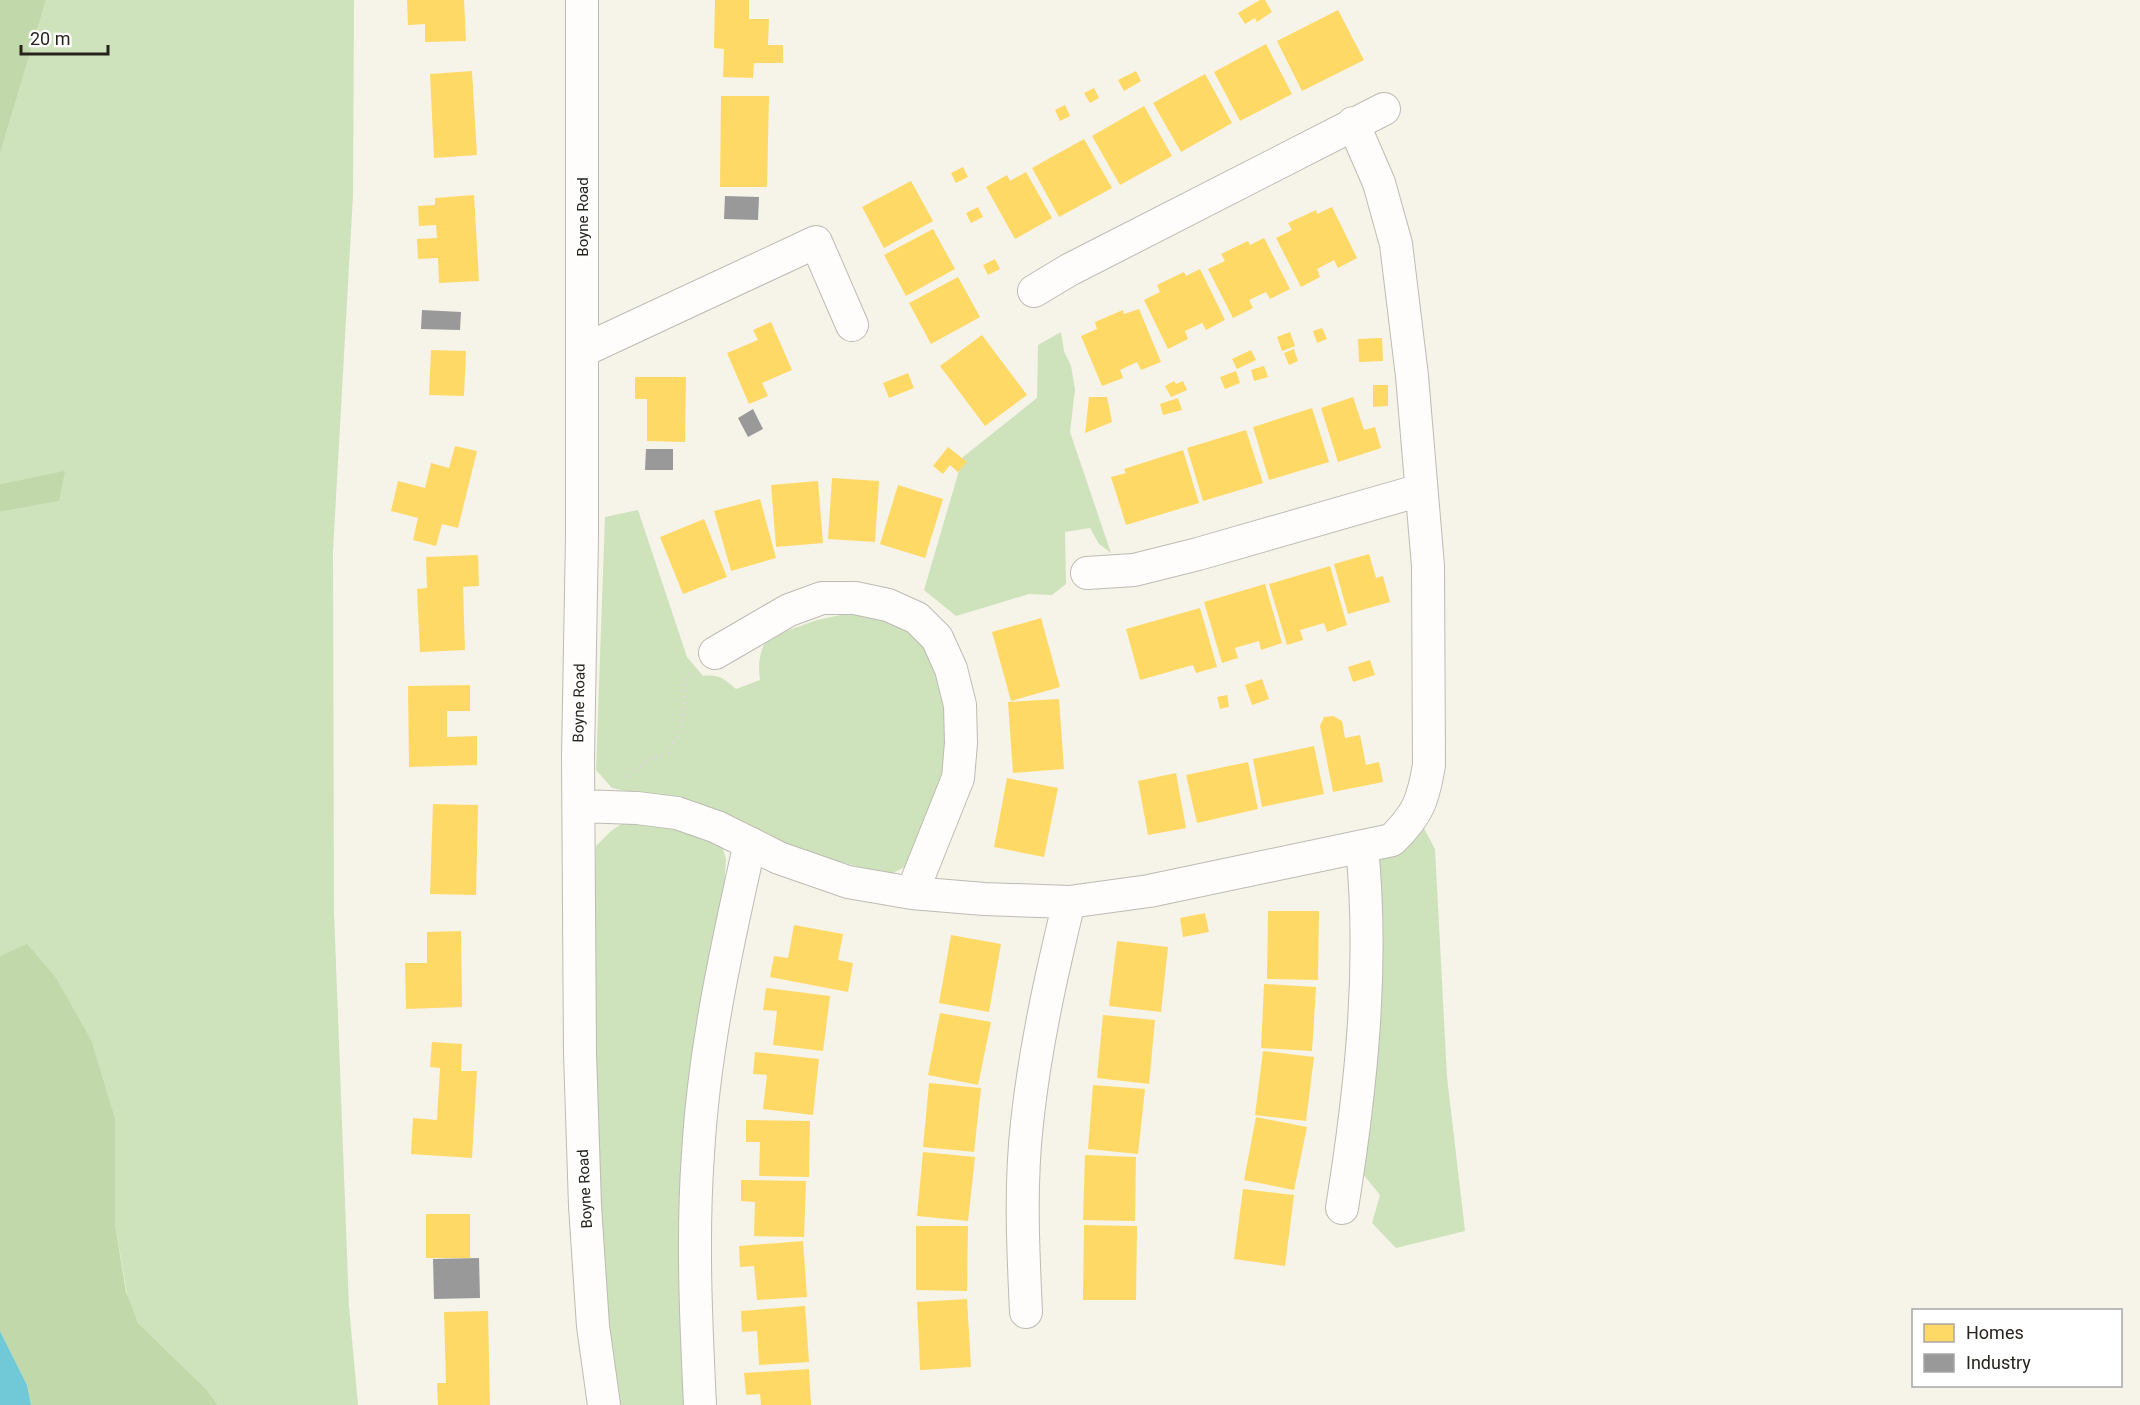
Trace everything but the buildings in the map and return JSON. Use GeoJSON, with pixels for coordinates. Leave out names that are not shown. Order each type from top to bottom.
{"type":"FeatureCollection","features":[{"type":"Feature","properties":{"kind":"street","name":"Boyne Road"},"geometry":{"type":"LineString","coordinates":[[582,0],[582,351],[592,806],[580,1053],[585,1206],[595,1342],[604,1405]]}},
{"type":"Feature","properties":{"kind":"street"},"geometry":{"type":"LineString","coordinates":[[1034,291],[1069,270],[1384,109]]}},
{"type":"Feature","properties":{"kind":"street"},"geometry":{"type":"LineString","coordinates":[[592,806],[677,813],[717,827],[779,858],[848,882],[912,893],[984,899],[1070,902],[1149,891],[1392,840],[1410,822],[1424,796],[1429,765],[1428,566],[1412,376],[1396,243],[1379,183],[1353,123]]}},
{"type":"Feature","properties":{"kind":"street"},"geometry":{"type":"LineString","coordinates":[[582,351],[816,242],[852,325]]}},
{"type":"Feature","properties":{"kind":"street"},"geometry":{"type":"LineString","coordinates":[[1088,573],[1134,570],[1421,490]]}},
{"type":"Feature","properties":{"kind":"street"},"geometry":{"type":"LineString","coordinates":[[716,653],[789,610],[822,598],[855,597],[888,605],[917,618],[937,638],[951,669],[960,705],[961,743],[958,778],[912,893]]}},
{"type":"Feature","properties":{"kind":"street"},"geometry":{"type":"LineString","coordinates":[[700,1405],[695,1258],[698,1154],[707,1066],[726,952],[750,843]]}},
{"type":"Feature","properties":{"kind":"street"},"geometry":{"type":"LineString","coordinates":[[1342,1208],[1353,1141],[1362,1054],[1367,946],[1366,885],[1362,847]]}},
{"type":"Feature","properties":{"kind":"street"},"geometry":{"type":"LineString","coordinates":[[1026,1312],[1023,1202],[1027,1126],[1039,1035],[1070,902]]}},
{"type":"Feature","properties":{"kind":"path"},"geometry":{"type":"LineString","coordinates":[[592,806],[615,789],[630,772],[652,758],[667,754],[679,735],[685,717],[686,680],[699,665],[716,653]]}},
{"type":"Feature","properties":{"kind":"green space"},"geometry":{"type":"Polygon","coordinates":[[[0,0],[46,0],[0,154],[0,0]]]}},
{"type":"Feature","properties":{"kind":"green space"},"geometry":{"type":"Polygon","coordinates":[[[46,0],[354,0],[353,195],[333,551],[334,912],[349,1307],[358,1405],[218,1405],[205,1388],[138,1323],[128,1300],[115,1224],[115,1119],[27,945],[0,956],[0,512],[58,501],[64,472],[0,484],[0,154],[46,0]]]}},
{"type":"Feature","properties":{"kind":"green space"},"geometry":{"type":"Polygon","coordinates":[[[1061,332],[1075,389],[1070,432],[1111,553],[1099,544],[1090,528],[1065,532],[1066,584],[1052,595],[1029,594],[956,616],[924,590],[963,457],[1037,398],[1038,345],[1061,332]]]}},
{"type":"Feature","properties":{"kind":"green space"},"geometry":{"type":"Polygon","coordinates":[[[65,471],[59,501],[0,512],[0,484],[65,471]]]}},
{"type":"Feature","properties":{"kind":"green space"},"geometry":{"type":"Polygon","coordinates":[[[638,510],[687,657],[703,676],[721,678],[736,689],[760,680],[760,658],[767,638],[817,620],[841,615],[865,614],[915,632],[931,654],[947,719],[947,768],[907,866],[889,875],[802,851],[720,812],[612,788],[596,770],[605,517],[638,510]]]}},
{"type":"Feature","properties":{"kind":"green space"},"geometry":{"type":"Polygon","coordinates":[[[626,821],[683,826],[722,846],[726,859],[689,1405],[616,1405],[604,1339],[590,1041],[596,846],[611,831],[626,821]]]}},
{"type":"Feature","properties":{"kind":"green space"},"geometry":{"type":"Polygon","coordinates":[[[1420,821],[1435,849],[1447,1077],[1465,1231],[1396,1248],[1372,1223],[1380,1195],[1363,1174],[1372,853],[1420,821]]]}},
{"type":"Feature","properties":{"kind":"green space"},"geometry":{"type":"Polygon","coordinates":[[[27,944],[56,978],[91,1040],[115,1119],[115,1224],[126,1292],[138,1323],[205,1388],[218,1405],[31,1405],[27,1385],[0,1331],[0,956],[27,944]]]}},
{"type":"Feature","properties":{"kind":"water"},"geometry":{"type":"Polygon","coordinates":[[[0,1331],[27,1385],[31,1405],[0,1405],[0,1331]]]}}]}
